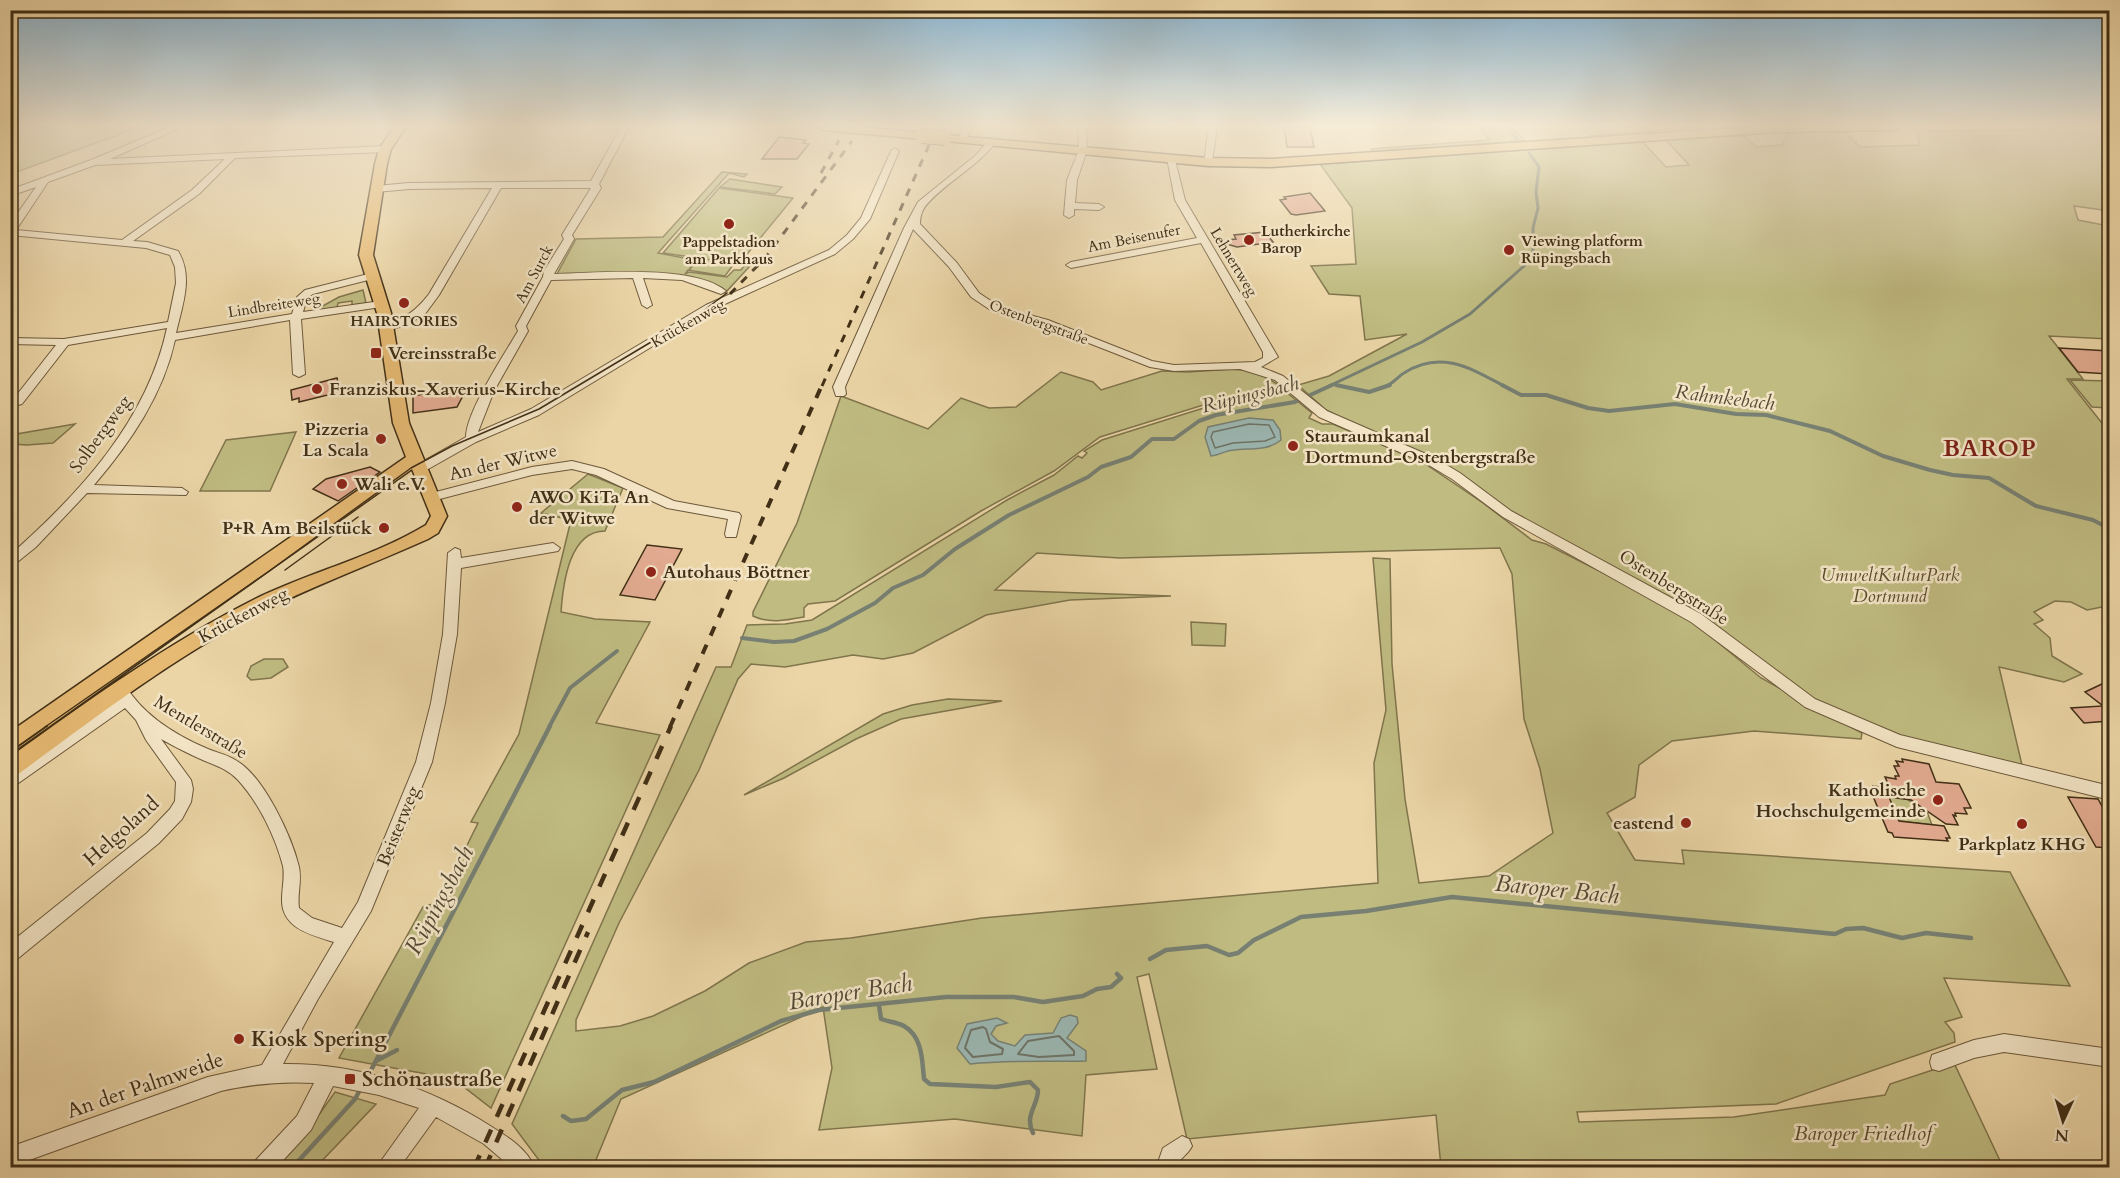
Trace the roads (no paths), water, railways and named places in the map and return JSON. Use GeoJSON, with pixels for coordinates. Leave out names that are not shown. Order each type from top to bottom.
{"type":"FeatureCollection","features":[{"type":"Feature","properties":{"kind":"main road"},"geometry":{"type":"LineString","coordinates":[[378,182],[366,255],[387,328],[401,423],[417,464]]}},
{"type":"Feature","properties":{"kind":"main road","name":"Krückenweg"},"geometry":{"type":"LineString","coordinates":[[10,743],[417,464],[439,516],[437,522],[422,535],[273,598],[195,640],[123,694],[10,770]]}},
{"type":"Feature","properties":{"kind":"street"},"geometry":{"type":"LineString","coordinates":[[10,193],[41,182]]}},
{"type":"Feature","properties":{"kind":"street"},"geometry":{"type":"LineString","coordinates":[[11,232],[43,182]]}},
{"type":"Feature","properties":{"kind":"street"},"geometry":{"type":"LineString","coordinates":[[125,242],[193,196],[209,182]]}},
{"type":"Feature","properties":{"kind":"street","name":"Krückenweg"},"geometry":{"type":"LineString","coordinates":[[417,464],[535,412],[710,307],[832,252],[850,237],[865,219],[881,182]]}},
{"type":"Feature","properties":{"kind":"street"},"geometry":{"type":"LineString","coordinates":[[840,393],[839,387],[915,217],[923,202],[948,182]]}},
{"type":"Feature","properties":{"kind":"street"},"geometry":{"type":"LineString","coordinates":[[1072,182],[1069,211],[1099,207]]}},
{"type":"Feature","properties":{"kind":"street","name":"Lehnertweg"},"geometry":{"type":"LineString","coordinates":[[1176,182],[1180,200],[1269,351],[1274,371],[1279,378]]}},
{"type":"Feature","properties":{"kind":"street"},"geometry":{"type":"LineString","coordinates":[[387,328],[404,322],[421,312],[434,295],[499,184]]}},
{"type":"Feature","properties":{"kind":"street"},"geometry":{"type":"LineString","coordinates":[[376,189],[410,186],[594,184]]}},
{"type":"Feature","properties":{"kind":"street","name":"Am Surck"},"geometry":{"type":"LineString","coordinates":[[468,442],[488,391],[505,359],[519,340],[523,331],[521,326],[556,258],[561,255],[569,239],[567,235],[596,188],[594,184]]}},
{"type":"Feature","properties":{"kind":"street","name":"Ostenbergstraße"},"geometry":{"type":"LineString","coordinates":[[915,217],[915,225],[952,265],[975,295],[996,309],[1044,322],[1150,364],[1174,368],[1263,364],[1268,360],[1269,351]]}},
{"type":"Feature","properties":{"kind":"street","name":"Solbergweg"},"geometry":{"type":"LineString","coordinates":[[10,563],[45,531],[83,489],[133,424],[161,370],[180,293],[181,269],[174,253],[165,249],[125,242],[11,232]]}},
{"type":"Feature","properties":{"kind":"street","name":"Am Beisenufer"},"geometry":{"type":"LineString","coordinates":[[1071,265],[1203,240]]}},
{"type":"Feature","properties":{"kind":"street"},"geometry":{"type":"LineString","coordinates":[[637,275],[647,305]]}},
{"type":"Feature","properties":{"kind":"street"},"geometry":{"type":"LineString","coordinates":[[548,277],[637,275],[683,277],[721,291]]}},
{"type":"Feature","properties":{"kind":"street"},"geometry":{"type":"LineString","coordinates":[[299,374],[296,316],[304,294],[372,276]]}},
{"type":"Feature","properties":{"kind":"street","name":"Lindbreiteweg"},"geometry":{"type":"LineString","coordinates":[[170,338],[381,304]]}},
{"type":"Feature","properties":{"kind":"street"},"geometry":{"type":"LineString","coordinates":[[10,341],[64,342],[173,324]]}},
{"type":"Feature","properties":{"kind":"street"},"geometry":{"type":"LineString","coordinates":[[18,401],[64,342]]}},
{"type":"Feature","properties":{"kind":"street","name":"Ostenbergstraße"},"geometry":{"type":"LineString","coordinates":[[1238,365],[1279,378],[1323,414],[1431,461],[1456,476],[1507,514],[1696,618],[1774,678],[1810,702],[1897,741],[2084,785],[2109,793]]}},
{"type":"Feature","properties":{"kind":"street","name":"An der Witwe"},"geometry":{"type":"LineString","coordinates":[[432,497],[532,471],[572,465],[600,472],[671,505],[735,516],[730,534]]}},
{"type":"Feature","properties":{"kind":"street"},"geometry":{"type":"LineString","coordinates":[[83,489],[182,492]]}},
{"type":"Feature","properties":{"kind":"street","name":"Beisterweg"},"geometry":{"type":"LineString","coordinates":[[268,1073],[312,993],[365,906],[424,762],[447,655],[455,559],[553,548]]}},
{"type":"Feature","properties":{"kind":"street","name":"Krückenweg"},"geometry":{"type":"LineString","coordinates":[[10,783],[123,694]]}},
{"type":"Feature","properties":{"kind":"street","name":"Mentlerstraße"},"geometry":{"type":"LineString","coordinates":[[123,694],[142,716],[195,750],[233,765],[246,777],[267,810],[292,869],[290,907],[295,916],[306,924],[346,937]]}},
{"type":"Feature","properties":{"kind":"street","name":"Helgoland"},"geometry":{"type":"LineString","coordinates":[[10,954],[159,832],[176,814],[184,795],[183,780],[151,736],[142,716]]}},
{"type":"Feature","properties":{"kind":"street"},"geometry":{"type":"LineString","coordinates":[[1939,1062],[1965,1052],[2004,1043],[2109,1058]]}},
{"type":"Feature","properties":{"kind":"street","name":"An der Palmweide"},"geometry":{"type":"LineString","coordinates":[[10,1157],[203,1088],[236,1078],[268,1073],[336,1076],[385,1087],[434,1104],[463,1120],[512,1154],[525,1167]]}},
{"type":"Feature","properties":{"kind":"street"},"geometry":{"type":"LineString","coordinates":[[262,1167],[304,1123],[336,1076]]}},
{"type":"Feature","properties":{"kind":"street"},"geometry":{"type":"LineString","coordinates":[[386,1167],[434,1104]]}},
{"type":"Feature","properties":{"kind":"street"},"geometry":{"type":"LineString","coordinates":[[1166,1167],[1170,1155],[1182,1146]]}},
{"type":"Feature","properties":{"kind":"water"},"geometry":{"type":"Polygon","coordinates":[[[1249,418],[1273,420],[1280,430],[1281,440],[1270,446],[1231,450],[1211,456],[1205,437],[1208,427],[1249,418]]]}},
{"type":"Feature","properties":{"kind":"water"},"geometry":{"type":"Polygon","coordinates":[[[1070,1015],[1077,1017],[1078,1023],[1067,1038],[1086,1051],[1086,1061],[970,1064],[957,1048],[967,1024],[997,1018],[1007,1023],[996,1026],[991,1034],[998,1041],[1015,1046],[1025,1035],[1053,1033],[1061,1018],[1070,1015]]]}},
{"type":"Feature","properties":{"kind":"waterway","name":"Rüpingsbach"},"geometry":{"type":"LineString","coordinates":[[1329,386],[1422,342],[1470,314],[1524,266],[1533,254],[1533,228],[1538,208],[1537,182]]}},
{"type":"Feature","properties":{"kind":"waterway","name":"Rahmkebach"},"geometry":{"type":"LineString","coordinates":[[1386,386],[1418,366],[1443,362],[1468,368],[1504,386]]}},
{"type":"Feature","properties":{"kind":"waterway","name":"Rüpingsbach"},"geometry":{"type":"LineString","coordinates":[[742,638],[774,642],[794,641],[827,629],[875,603],[893,588],[923,575],[955,549],[1009,515],[1088,477],[1101,467],[1131,457],[1152,439],[1174,439],[1199,421],[1216,415],[1295,402],[1332,385]]}},
{"type":"Feature","properties":{"kind":"waterway","name":"Rahmkebach"},"geometry":{"type":"LineString","coordinates":[[1341,386],[1336,385],[1369,392],[1390,385]]}},
{"type":"Feature","properties":{"kind":"waterway","name":"Rahmkebach"},"geometry":{"type":"LineString","coordinates":[[1502,385],[1521,395],[1546,395],[1588,408],[1609,411],[1675,404],[1736,414],[1766,415],[1830,431],[1883,456],[1930,470],[1953,475],[1989,478],[2036,506],[2093,520],[2110,529]]}},
{"type":"Feature","properties":{"kind":"waterway","name":"Rüpingsbach"},"geometry":{"type":"LineString","coordinates":[[549,727],[570,688],[617,651]]}},
{"type":"Feature","properties":{"kind":"waterway","name":"Rüpingsbach"},"geometry":{"type":"LineString","coordinates":[[368,1076],[550,726]]}},
{"type":"Feature","properties":{"kind":"waterway","name":"Baroper Bach"},"geometry":{"type":"LineString","coordinates":[[1150,959],[1166,950],[1207,946],[1229,955],[1238,953],[1254,940],[1301,917],[1366,911],[1452,897],[1835,934],[1846,929],[1863,928],[1902,938],[1926,933],[1971,938]]}},
{"type":"Feature","properties":{"kind":"waterway","name":"Baroper Bach"},"geometry":{"type":"LineString","coordinates":[[563,1116],[571,1121],[586,1119],[622,1090],[654,1082],[781,1021],[819,1010],[946,997],[1014,997],[1043,1002],[1083,996],[1097,989],[1111,987],[1121,978],[1117,974]]}},
{"type":"Feature","properties":{"kind":"waterway"},"geometry":{"type":"LineString","coordinates":[[879,1005],[881,1019],[904,1026],[915,1036],[922,1057],[924,1079],[930,1084],[996,1087],[1030,1082],[1038,1090],[1030,1121],[1033,1133]]}},
{"type":"Feature","properties":{"kind":"waterway","name":"Baroper Bach"},"geometry":{"type":"LineString","coordinates":[[376,1061],[397,1050]]}},
{"type":"Feature","properties":{"kind":"waterway","name":"Rüpingsbach"},"geometry":{"type":"LineString","coordinates":[[292,1168],[355,1099],[361,1088]]}},
{"type":"Feature","properties":{"kind":"tram line"},"geometry":{"type":"LineString","coordinates":[[45,727],[268,572],[411,468],[452,446],[539,409],[703,311],[727,293]]}},
{"type":"Feature","properties":{"kind":"tram line"},"geometry":{"type":"LineString","coordinates":[[285,570],[358,517]]}},
{"type":"Feature","properties":{"kind":"tram line"},"geometry":{"type":"LineString","coordinates":[[10,752],[47,726]]}},
{"type":"Feature","properties":{"kind":"railway"},"geometry":{"type":"LineString","coordinates":[[730,294],[766,257],[822,182]]}},
{"type":"Feature","properties":{"kind":"railway"},"geometry":{"type":"LineString","coordinates":[[822,386],[913,182]]}},
{"type":"Feature","properties":{"kind":"railway"},"geometry":{"type":"LineString","coordinates":[[670,727],[822,385]]}},
{"type":"Feature","properties":{"kind":"railway"},"geometry":{"type":"LineString","coordinates":[[474,1168],[671,726]]}},
{"type":"Feature","properties":{"kind":"railway"},"geometry":{"type":"LineString","coordinates":[[485,1168],[588,932]]}},
{"type":"Feature","properties":{"kind":"place","name":"Pappelstadion am Parkhaus"},"geometry":{"type":"Point","coordinates":[729,224]}},
{"type":"Feature","properties":{"kind":"place","name":"Lutherkirche Barop"},"geometry":{"type":"Point","coordinates":[1249,240]}},
{"type":"Feature","properties":{"kind":"place","name":"Viewing platform Rüpingsbach"},"geometry":{"type":"Point","coordinates":[1509,250]}},
{"type":"Feature","properties":{"kind":"place","name":"HAIRSTORIES"},"geometry":{"type":"Point","coordinates":[404,303]}},
{"type":"Feature","properties":{"kind":"place","name":"Vereinsstraße"},"geometry":{"type":"Point","coordinates":[376,353]}},
{"type":"Feature","properties":{"kind":"place","name":"Franziskus-Xaverius-Kirche"},"geometry":{"type":"Point","coordinates":[317,389]}},
{"type":"Feature","properties":{"kind":"place","name":"Pizzeria La Scala"},"geometry":{"type":"Point","coordinates":[381,439]}},
{"type":"Feature","properties":{"kind":"place","name":"Stauraumkanal Dortmund-Ostenbergstraße"},"geometry":{"type":"Point","coordinates":[1293,446]}},
{"type":"Feature","properties":{"kind":"place","name":"Wali e.V."},"geometry":{"type":"Point","coordinates":[342,484]}},
{"type":"Feature","properties":{"kind":"place","name":"AWO KiTa An der Witwe"},"geometry":{"type":"Point","coordinates":[517,507]}},
{"type":"Feature","properties":{"kind":"place","name":"P+R Am Beilstück"},"geometry":{"type":"Point","coordinates":[384,528]}},
{"type":"Feature","properties":{"kind":"place","name":"Autohaus Böttner"},"geometry":{"type":"Point","coordinates":[651,572]}},
{"type":"Feature","properties":{"kind":"place","name":"Katholische Hochschulgemeinde"},"geometry":{"type":"Point","coordinates":[1938,800]}},
{"type":"Feature","properties":{"kind":"place","name":"eastend"},"geometry":{"type":"Point","coordinates":[1686,823]}},
{"type":"Feature","properties":{"kind":"place","name":"Parkplatz KHG"},"geometry":{"type":"Point","coordinates":[2022,824]}},
{"type":"Feature","properties":{"kind":"place","name":"Kiosk Spering"},"geometry":{"type":"Point","coordinates":[239,1039]}},
{"type":"Feature","properties":{"kind":"place","name":"Schönaustraße"},"geometry":{"type":"Point","coordinates":[350,1079]}},
{"type":"Feature","properties":{"kind":"district","name":"BAROP"},"geometry":{"type":"Point","coordinates":[1990,448]}},
{"type":"Feature","properties":{"kind":"park label","name":"UmweltKulturPark Dortmund"},"geometry":{"type":"Point","coordinates":[1890,585]}},
{"type":"Feature","properties":{"kind":"park label","name":"Baroper Friedhof"},"geometry":{"type":"Point","coordinates":[1863,1133]}}]}
